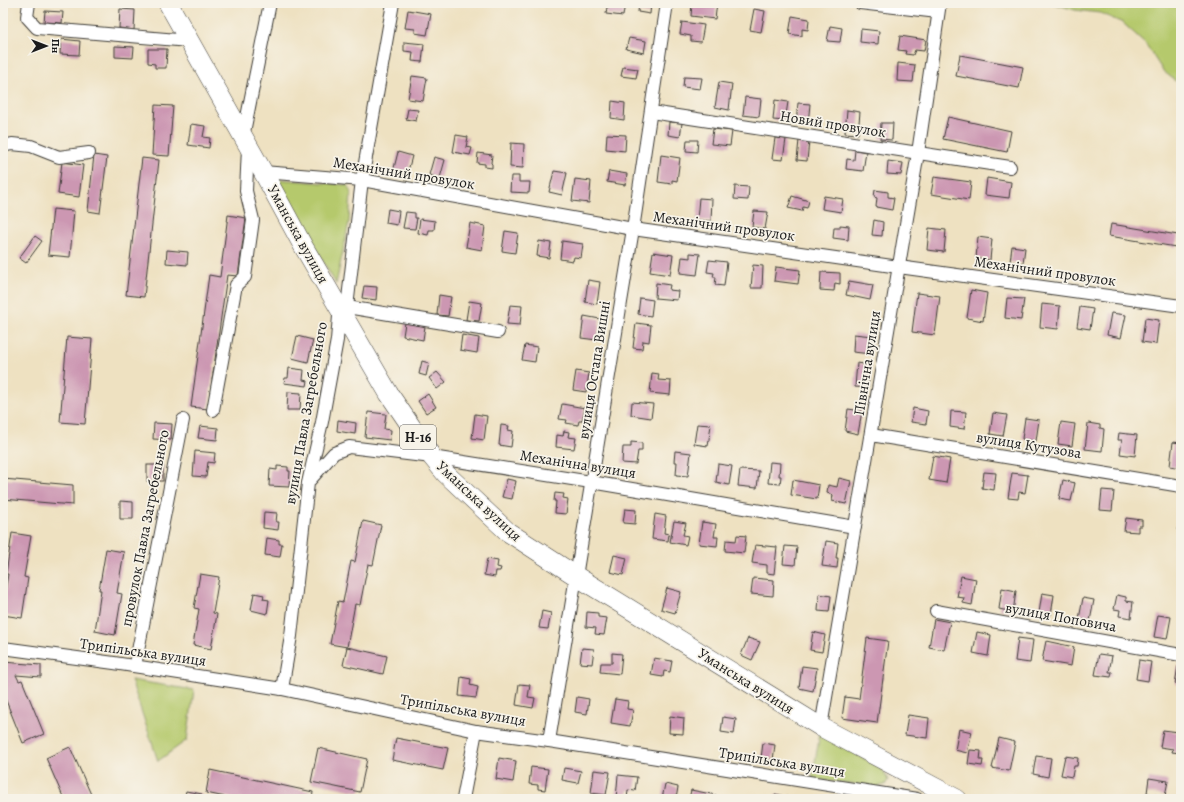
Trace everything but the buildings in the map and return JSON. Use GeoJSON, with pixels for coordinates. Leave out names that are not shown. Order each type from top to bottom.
{"type":"FeatureCollection","features":[{"type":"Feature","properties":{"kind":"main road","name":"Уманська вулиця"},"geometry":{"type":"LineString","coordinates":[[168,3],[302,244],[345,309],[389,394],[432,457],[445,473],[508,532],[576,576],[821,727],[957,799]]}},
{"type":"Feature","properties":{"kind":"street"},"geometry":{"type":"LineString","coordinates":[[29,3],[27,17],[37,28],[189,41]]}},
{"type":"Feature","properties":{"kind":"street"},"geometry":{"type":"LineString","coordinates":[[213,410],[236,285],[245,277],[253,220],[246,191],[246,141],[270,3]]}},
{"type":"Feature","properties":{"kind":"street","name":"вулиця Павла Загребельного"},"geometry":{"type":"LineString","coordinates":[[282,689],[291,636],[308,483],[337,340],[339,316],[345,309],[362,180],[393,3]]}},
{"type":"Feature","properties":{"kind":"street","name":"вулиця Остапа Вишні"},"geometry":{"type":"LineString","coordinates":[[549,741],[652,112],[667,3]]}},
{"type":"Feature","properties":{"kind":"street"},"geometry":{"type":"LineString","coordinates":[[860,3],[939,7]]}},
{"type":"Feature","properties":{"kind":"street","name":"Північна вулиця"},"geometry":{"type":"LineString","coordinates":[[821,727],[918,153],[939,7]]}},
{"type":"Feature","properties":{"kind":"street","name":"Новий провулок"},"geometry":{"type":"LineString","coordinates":[[652,112],[1010,167]]}},
{"type":"Feature","properties":{"kind":"street"},"geometry":{"type":"LineString","coordinates":[[3,146],[12,144],[31,146],[59,157],[89,153]]}},
{"type":"Feature","properties":{"kind":"street","name":"Механічний провулок"},"geometry":{"type":"LineString","coordinates":[[263,172],[362,180],[633,229],[899,268],[1181,306]]}},
{"type":"Feature","properties":{"kind":"street"},"geometry":{"type":"LineString","coordinates":[[345,309],[498,332]]}},
{"type":"Feature","properties":{"kind":"street","name":"провулок Павла Загребельного"},"geometry":{"type":"LineString","coordinates":[[135,666],[183,420]]}},
{"type":"Feature","properties":{"kind":"street","name":"вулиця Кутузова"},"geometry":{"type":"LineString","coordinates":[[871,436],[1181,486]]}},
{"type":"Feature","properties":{"kind":"street","name":"Механічна вулиця"},"geometry":{"type":"LineString","coordinates":[[308,483],[334,453],[349,447],[432,457],[591,482],[855,527]]}},
{"type":"Feature","properties":{"kind":"street","name":"вулиця Поповича"},"geometry":{"type":"LineString","coordinates":[[936,611],[1181,655]]}},
{"type":"Feature","properties":{"kind":"street","name":"Трипільська вулиця"},"geometry":{"type":"LineString","coordinates":[[3,648],[135,666],[282,689],[476,731],[549,741],[917,799]]}},
{"type":"Feature","properties":{"kind":"street"},"geometry":{"type":"LineString","coordinates":[[463,799],[476,731]]}},
{"type":"Feature","properties":{"kind":"green space"},"geometry":{"type":"Polygon","coordinates":[[[1051,3],[1181,3],[1181,85],[1163,71],[1145,43],[1123,23],[1100,13],[1075,10],[1051,3]]]}},
{"type":"Feature","properties":{"kind":"green space"},"geometry":{"type":"Polygon","coordinates":[[[276,179],[348,185],[351,193],[349,222],[336,284],[276,179]]]}},
{"type":"Feature","properties":{"kind":"green space"},"geometry":{"type":"Polygon","coordinates":[[[131,680],[194,690],[187,740],[158,761],[131,680]]]}},
{"type":"Feature","properties":{"kind":"green space"},"geometry":{"type":"Polygon","coordinates":[[[820,733],[882,769],[888,780],[885,785],[876,787],[812,779],[820,733]]]}}]}
